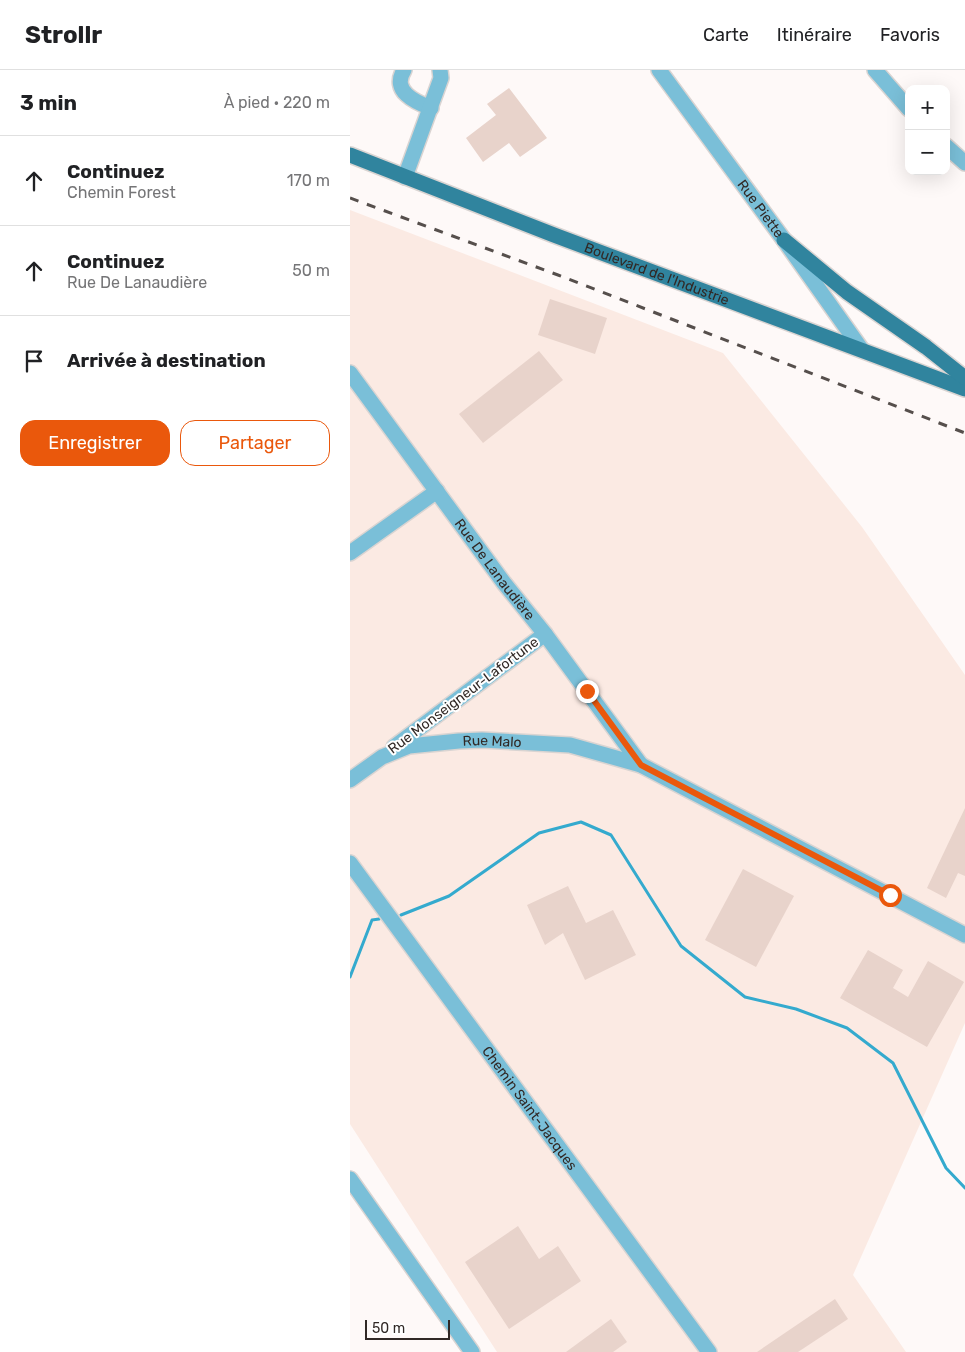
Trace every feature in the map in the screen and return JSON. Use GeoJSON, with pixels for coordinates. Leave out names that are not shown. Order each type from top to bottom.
{"type":"FeatureCollection","features":[{"type":"Feature","properties":{"kind":"main road","name":"Boulevard de l'Industrie"},"geometry":{"type":"LineString","coordinates":[[352,156],[554,235],[965,389]]}},
{"type":"Feature","properties":{"kind":"main road"},"geometry":{"type":"LineString","coordinates":[[784,240],[847,292],[926,347],[965,378]]}},
{"type":"Feature","properties":{"kind":"street"},"geometry":{"type":"LineString","coordinates":[[404,70],[401,85],[407,96],[430,108]]}},
{"type":"Feature","properties":{"kind":"street","name":"Rue Piette"},"geometry":{"type":"LineString","coordinates":[[659,70],[862,350]]}},
{"type":"Feature","properties":{"kind":"street"},"geometry":{"type":"LineString","coordinates":[[875,70],[905,104]]}},
{"type":"Feature","properties":{"kind":"street"},"geometry":{"type":"LineString","coordinates":[[405,177],[440,74]]}},
{"type":"Feature","properties":{"kind":"street"},"geometry":{"type":"LineString","coordinates":[[950,150],[965,163]]}},
{"type":"Feature","properties":{"kind":"street","name":"Rue De Lanaudière"},"geometry":{"type":"LineString","coordinates":[[350,373],[504,583],[545,634],[641,765]]}},
{"type":"Feature","properties":{"kind":"street"},"geometry":{"type":"LineString","coordinates":[[350,553],[437,491]]}},
{"type":"Feature","properties":{"kind":"street","name":"Rue Monseigneur-Lafortune"},"geometry":{"type":"LineString","coordinates":[[382,756],[545,634]]}},
{"type":"Feature","properties":{"kind":"street","name":"Rue Malo"},"geometry":{"type":"LineString","coordinates":[[350,780],[382,756],[409,746],[459,741],[512,741],[570,745],[641,765]]}},
{"type":"Feature","properties":{"kind":"street"},"geometry":{"type":"LineString","coordinates":[[641,765],[965,935]]}},
{"type":"Feature","properties":{"kind":"street","name":"Chemin Saint-Jacques"},"geometry":{"type":"LineString","coordinates":[[350,863],[709,1352]]}},
{"type":"Feature","properties":{"kind":"street"},"geometry":{"type":"LineString","coordinates":[[350,1179],[472,1352]]}},
{"type":"Feature","properties":{"kind":"shaded area"},"geometry":{"type":"Polygon","coordinates":[[[350,210],[723,353],[862,527],[965,675],[965,1023],[853,1275],[906,1352],[497,1352],[350,1124],[350,210]]]}},
{"type":"Feature","properties":{"kind":"building"},"geometry":{"type":"Polygon","coordinates":[[[509,88],[547,138],[520,157],[509,143],[483,162],[466,138],[496,115],[487,104],[509,88]]]}},
{"type":"Feature","properties":{"kind":"building"},"geometry":{"type":"Polygon","coordinates":[[[550,299],[607,318],[595,354],[538,335],[550,299]]]}},
{"type":"Feature","properties":{"kind":"building"},"geometry":{"type":"Polygon","coordinates":[[[539,351],[563,380],[483,443],[459,414],[539,351]]]}},
{"type":"Feature","properties":{"kind":"building"},"geometry":{"type":"Polygon","coordinates":[[[965,808],[965,876],[958,873],[946,898],[927,888],[965,808]]]}},
{"type":"Feature","properties":{"kind":"building"},"geometry":{"type":"Polygon","coordinates":[[[743,869],[794,896],[756,967],[705,940],[743,869]]]}},
{"type":"Feature","properties":{"kind":"building"},"geometry":{"type":"Polygon","coordinates":[[[568,886],[586,923],[613,910],[636,955],[585,980],[563,933],[545,945],[527,905],[568,886]]]}},
{"type":"Feature","properties":{"kind":"building"},"geometry":{"type":"Polygon","coordinates":[[[868,950],[903,970],[893,988],[908,997],[928,961],[964,982],[927,1047],[840,998],[868,950]]]}},
{"type":"Feature","properties":{"kind":"building"},"geometry":{"type":"Polygon","coordinates":[[[518,1226],[539,1259],[558,1246],[581,1281],[509,1329],[465,1262],[518,1226]]]}},
{"type":"Feature","properties":{"kind":"building"},"geometry":{"type":"Polygon","coordinates":[[[835,1299],[848,1319],[798,1352],[757,1352],[835,1299]]]}},
{"type":"Feature","properties":{"kind":"building"},"geometry":{"type":"Polygon","coordinates":[[[611,1319],[627,1342],[613,1352],[566,1352],[611,1319]]]}},
{"type":"Feature","properties":{"kind":"waterway"},"geometry":{"type":"LineString","coordinates":[[401,915],[449,896],[539,833],[581,822],[611,835],[681,946],[745,997],[796,1009],[847,1028],[893,1063],[946,1168],[965,1188]]}},
{"type":"Feature","properties":{"kind":"waterway"},"geometry":{"type":"LineString","coordinates":[[350,977],[372,920],[379,919]]}},
{"type":"Feature","properties":{"kind":"railway"},"geometry":{"type":"LineString","coordinates":[[350,198],[558,275],[965,433]]}},
{"type":"Feature","properties":{"kind":"route"},"geometry":{"type":"LineString","coordinates":[[587,691],[641,765],[890,895]]}}]}
